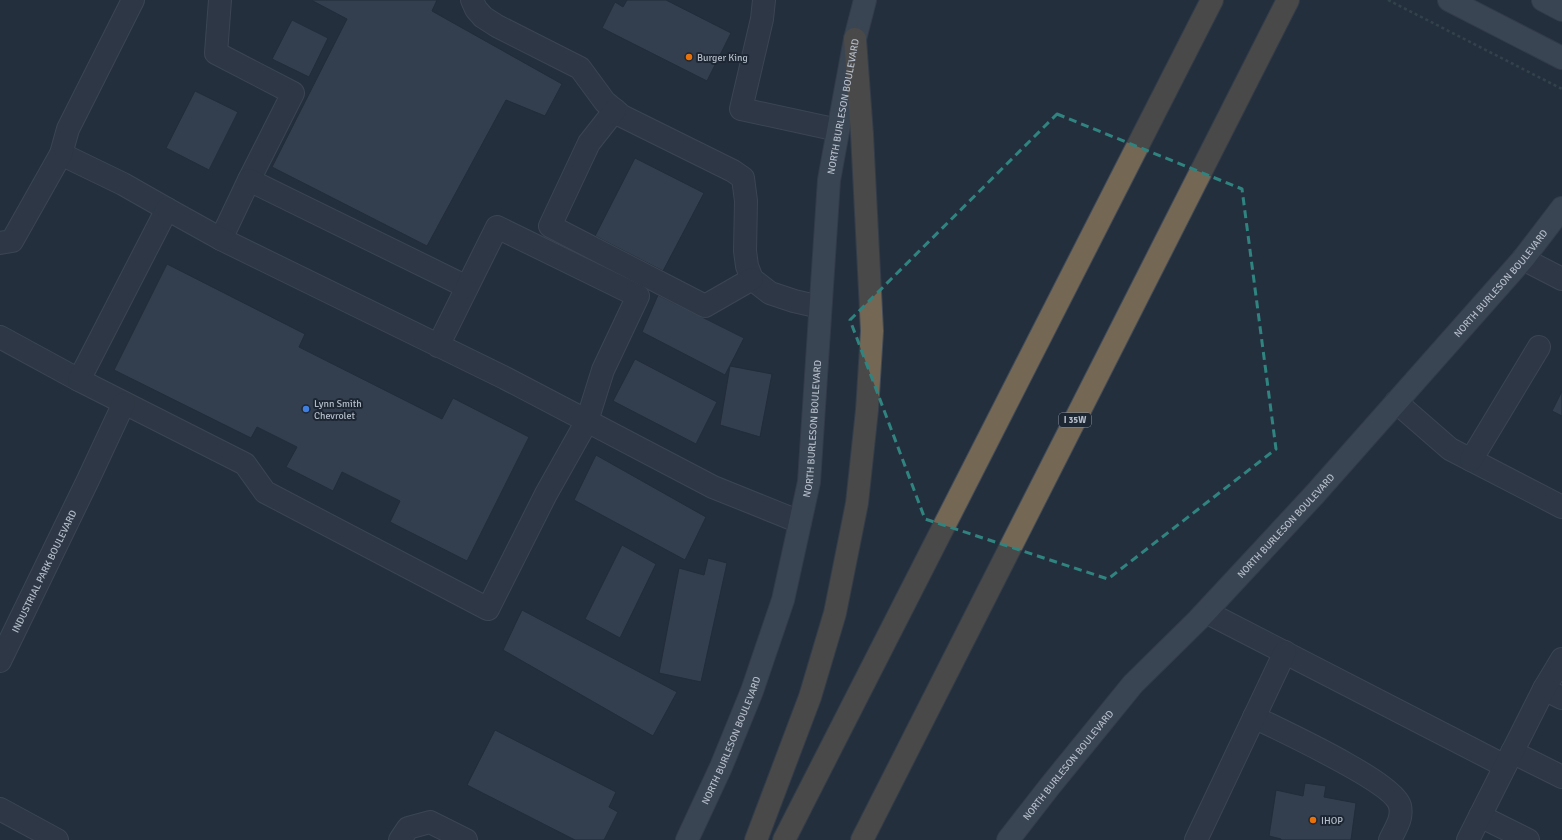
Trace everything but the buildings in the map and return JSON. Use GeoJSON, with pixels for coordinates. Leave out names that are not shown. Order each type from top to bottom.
{"type":"FeatureCollection","features":[{"type":"Feature","properties":{"kind":"highway"},"geometry":{"type":"LineString","coordinates":[[784,840],[1212,0]]}},
{"type":"Feature","properties":{"kind":"highway","name":"I 35W"},"geometry":{"type":"LineString","coordinates":[[862,840],[1288,0]]}},
{"type":"Feature","properties":{"kind":"highway"},"geometry":{"type":"LineString","coordinates":[[756,840],[810,697],[835,613],[857,503],[867,410],[872,331],[863,142],[855,39]]}},
{"type":"Feature","properties":{"kind":"main road","name":"NORTH BURLESON BOULEVARD"},"geometry":{"type":"LineString","coordinates":[[687,840],[721,767],[752,691],[783,600],[809,482],[829,180],[855,39],[865,0]]}},
{"type":"Feature","properties":{"kind":"main road"},"geometry":{"type":"LineString","coordinates":[[1449,0],[1562,58]]}},
{"type":"Feature","properties":{"kind":"main road"},"geometry":{"type":"LineString","coordinates":[[1543,0],[1562,10]]}},
{"type":"Feature","properties":{"kind":"main road","name":"NORTH BURLESON BOULEVARD"},"geometry":{"type":"LineString","coordinates":[[1008,840],[1133,684],[1206,612],[1314,494],[1523,258],[1562,208]]}},
{"type":"Feature","properties":{"kind":"street"},"geometry":{"type":"LineString","coordinates":[[0,243],[12,241],[61,154],[68,129],[133,0]]}},
{"type":"Feature","properties":{"kind":"street"},"geometry":{"type":"LineString","coordinates":[[220,0],[216,53],[293,93],[221,239]]}},
{"type":"Feature","properties":{"kind":"street"},"geometry":{"type":"LineString","coordinates":[[472,0],[476,9],[483,17],[497,26],[580,68],[605,102],[622,116],[733,171],[743,178],[746,201],[745,251],[747,266],[752,279],[770,293],[794,301],[820,307]]}},
{"type":"Feature","properties":{"kind":"street"},"geometry":{"type":"LineString","coordinates":[[764,0],[762,20],[741,109],[838,130]]}},
{"type":"Feature","properties":{"kind":"street"},"geometry":{"type":"LineString","coordinates":[[615,110],[589,143],[550,226],[705,306],[752,279]]}},
{"type":"Feature","properties":{"kind":"street"},"geometry":{"type":"LineString","coordinates":[[61,154],[123,184],[221,239],[587,421],[713,487],[800,522]]}},
{"type":"Feature","properties":{"kind":"street"},"geometry":{"type":"LineString","coordinates":[[249,180],[467,287]]}},
{"type":"Feature","properties":{"kind":"street"},"geometry":{"type":"LineString","coordinates":[[79,380],[167,209]]}},
{"type":"Feature","properties":{"kind":"street"},"geometry":{"type":"LineString","coordinates":[[0,336],[79,380],[245,464],[265,492],[488,609],[546,494],[587,421],[603,370],[638,296],[497,227],[438,346]]}},
{"type":"Feature","properties":{"kind":"street"},"geometry":{"type":"LineString","coordinates":[[1523,258],[1562,279]]}},
{"type":"Feature","properties":{"kind":"street"},"geometry":{"type":"LineString","coordinates":[[1471,460],[1538,347]]}},
{"type":"Feature","properties":{"kind":"street"},"geometry":{"type":"LineString","coordinates":[[1396,402],[1450,449],[1562,507]]}},
{"type":"Feature","properties":{"kind":"street","name":"INDUSTRIAL PARK BOULEVARD"},"geometry":{"type":"LineString","coordinates":[[0,661],[124,403]]}},
{"type":"Feature","properties":{"kind":"street"},"geometry":{"type":"LineString","coordinates":[[1206,612],[1285,652],[1509,759],[1562,776]]}},
{"type":"Feature","properties":{"kind":"street"},"geometry":{"type":"LineString","coordinates":[[1196,840],[1285,652]]}},
{"type":"Feature","properties":{"kind":"street"},"geometry":{"type":"LineString","coordinates":[[1468,840],[1509,759],[1553,694],[1562,659]]}},
{"type":"Feature","properties":{"kind":"street"},"geometry":{"type":"LineString","coordinates":[[1254,717],[1342,761],[1387,790],[1400,804],[1401,818],[1390,840]]}},
{"type":"Feature","properties":{"kind":"street"},"geometry":{"type":"LineString","coordinates":[[0,809],[28,833],[57,840]]}},
{"type":"Feature","properties":{"kind":"street"},"geometry":{"type":"LineString","coordinates":[[1480,816],[1528,840]]}},
{"type":"Feature","properties":{"kind":"street"},"geometry":{"type":"LineString","coordinates":[[400,840],[408,828],[430,822],[466,840]]}},
{"type":"Feature","properties":{"kind":"path"},"geometry":{"type":"LineString","coordinates":[[1388,0],[1562,89]]}},
{"type":"Feature","properties":{"kind":"highlighted area"},"geometry":{"type":"Polygon","coordinates":[[[1057,114],[1242,189],[1276,449],[1108,579],[925,519],[850,320],[1057,114]]]}},
{"type":"Feature","properties":{"kind":"place","name":"Burger King"},"geometry":{"type":"Point","coordinates":[689,57]}},
{"type":"Feature","properties":{"kind":"place","name":"Lynn Smith Chevrolet"},"geometry":{"type":"Point","coordinates":[306,409]}},
{"type":"Feature","properties":{"kind":"place","name":"IHOP"},"geometry":{"type":"Point","coordinates":[1313,820]}}]}
